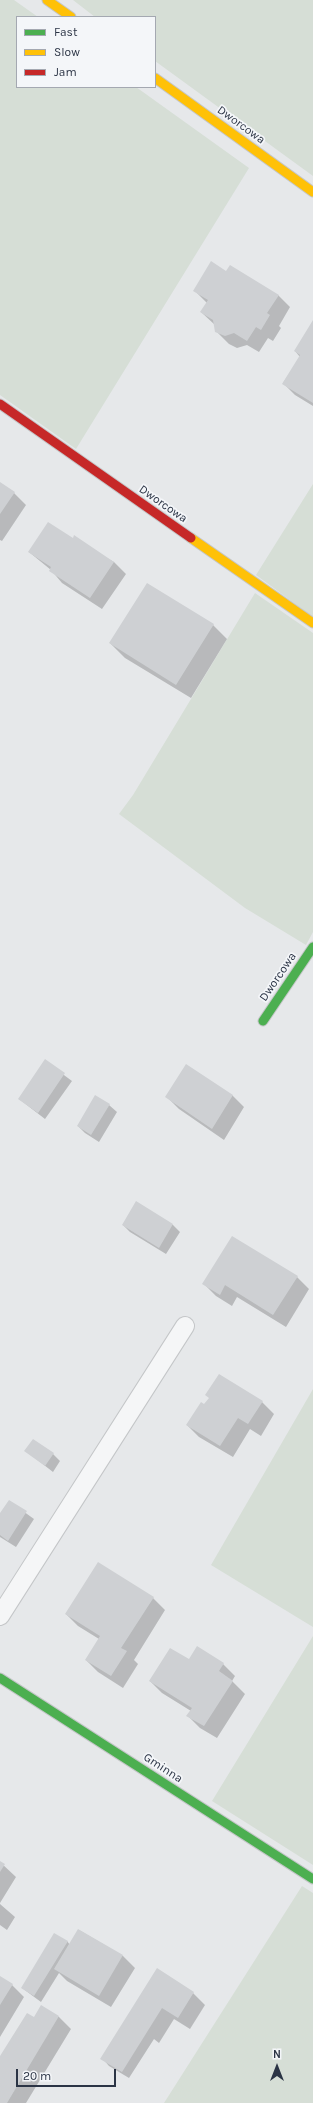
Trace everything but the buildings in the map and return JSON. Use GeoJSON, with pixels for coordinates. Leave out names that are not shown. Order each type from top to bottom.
{"type":"FeatureCollection","features":[{"type":"Feature","properties":{"kind":"street"},"geometry":{"type":"LineString","coordinates":[[47,0],[70,16]]}},
{"type":"Feature","properties":{"kind":"street","name":"Dworcowa"},"geometry":{"type":"LineString","coordinates":[[156,79],[313,192]]}},
{"type":"Feature","properties":{"kind":"street","name":"Dworcowa"},"geometry":{"type":"LineString","coordinates":[[0,404],[313,623]]}},
{"type":"Feature","properties":{"kind":"street","name":"Dworcowa"},"geometry":{"type":"LineString","coordinates":[[263,1021],[313,947]]}},
{"type":"Feature","properties":{"kind":"street","name":"Gminna"},"geometry":{"type":"LineString","coordinates":[[0,1678],[313,1879]]}},
{"type":"Feature","properties":{"kind":"lane"},"geometry":{"type":"LineString","coordinates":[[0,1616],[185,1326]]}},
{"type":"Feature","properties":{"kind":"shaded area"},"geometry":{"type":"Polygon","coordinates":[[[0,0],[14,0],[37,16],[16,16],[16,88],[137,88],[249,168],[76,449],[0,395],[0,0]]]}},
{"type":"Feature","properties":{"kind":"shaded area"},"geometry":{"type":"Polygon","coordinates":[[[73,0],[313,0],[313,176],[156,62],[156,16],[94,16],[73,0]]]}},
{"type":"Feature","properties":{"kind":"shaded area"},"geometry":{"type":"Polygon","coordinates":[[[313,484],[313,617],[256,575],[313,484]]]}},
{"type":"Feature","properties":{"kind":"shaded area"},"geometry":{"type":"Polygon","coordinates":[[[255,593],[313,633],[313,932],[306,945],[245,908],[119,814],[133,795],[255,593]]]}},
{"type":"Feature","properties":{"kind":"shaded area"},"geometry":{"type":"Polygon","coordinates":[[[313,1389],[313,1627],[211,1565],[313,1389]]]}},
{"type":"Feature","properties":{"kind":"shaded area"},"geometry":{"type":"Polygon","coordinates":[[[313,1636],[313,1865],[212,1801],[313,1636]]]}},
{"type":"Feature","properties":{"kind":"shaded area"},"geometry":{"type":"Polygon","coordinates":[[[302,1886],[313,1893],[313,2103],[164,2103],[302,1886]]]}},
{"type":"Feature","properties":{"kind":"traffic: fast"},"geometry":{"type":"LineString","coordinates":[[263,1021],[313,947]]}},
{"type":"Feature","properties":{"kind":"traffic: fast"},"geometry":{"type":"LineString","coordinates":[[0,1678],[313,1879]]}},
{"type":"Feature","properties":{"kind":"traffic: slow"},"geometry":{"type":"LineString","coordinates":[[47,0],[70,16]]}},
{"type":"Feature","properties":{"kind":"traffic: slow"},"geometry":{"type":"LineString","coordinates":[[156,79],[313,192]]}},
{"type":"Feature","properties":{"kind":"traffic: slow"},"geometry":{"type":"LineString","coordinates":[[191,538],[313,623]]}},
{"type":"Feature","properties":{"kind":"traffic: jam"},"geometry":{"type":"LineString","coordinates":[[0,404],[191,538]]}}]}
